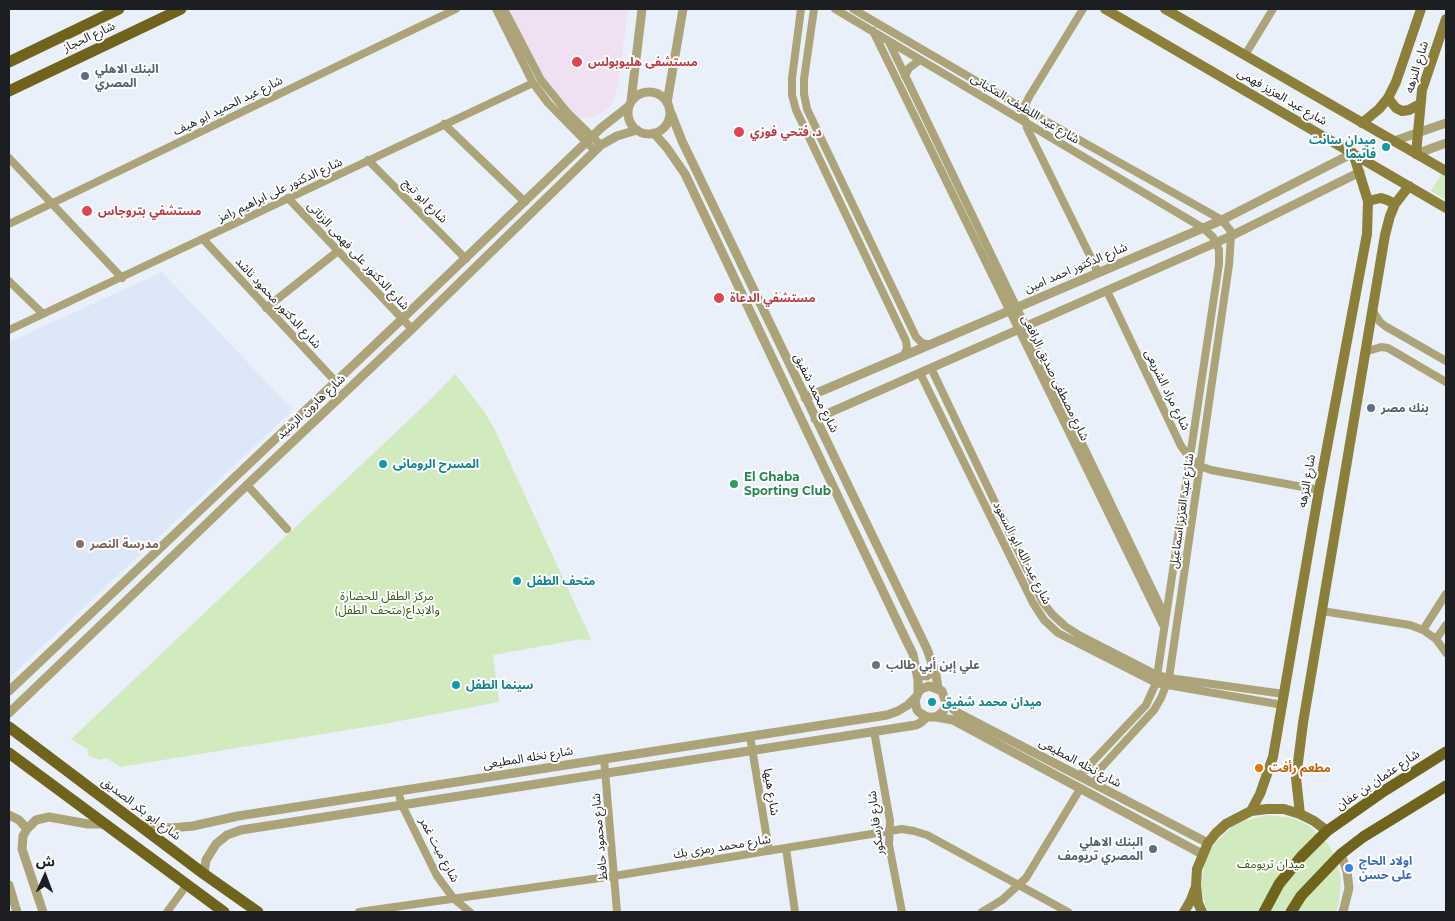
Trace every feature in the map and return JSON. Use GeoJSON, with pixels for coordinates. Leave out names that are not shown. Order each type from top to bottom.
{"type":"FeatureCollection","features":[{"type":"Feature","properties":{"kind":"main road","name":"شارع الحجاز"},"geometry":{"type":"LineString","coordinates":[[9,62],[119,9]]}},
{"type":"Feature","properties":{"kind":"main road","name":"شارع الحجاز"},"geometry":{"type":"LineString","coordinates":[[9,91],[181,9]]}},
{"type":"Feature","properties":{"kind":"main road","name":"شارع عبد العزيز فهمى"},"geometry":{"type":"LineString","coordinates":[[1105,9],[1446,208]]}},
{"type":"Feature","properties":{"kind":"main road","name":"شارع عبد العزيز فهمى"},"geometry":{"type":"LineString","coordinates":[[1165,9],[1446,171]]}},
{"type":"Feature","properties":{"kind":"main road","name":"شارع النزهه"},"geometry":{"type":"LineString","coordinates":[[1362,124],[1388,98],[1402,66],[1421,9]]}},
{"type":"Feature","properties":{"kind":"main road","name":"شارع النزهه"},"geometry":{"type":"LineString","coordinates":[[1416,154],[1422,90],[1446,19]]}},
{"type":"Feature","properties":{"kind":"main road"},"geometry":{"type":"LineString","coordinates":[[1388,98],[1396,108],[1402,111],[1409,110],[1420,104]]}},
{"type":"Feature","properties":{"kind":"main road","name":"شارع النزهه"},"geometry":{"type":"LineString","coordinates":[[1251,811],[1268,776],[1284,700],[1319,490],[1367,234],[1368,201],[1353,153]]}},
{"type":"Feature","properties":{"kind":"main road"},"geometry":{"type":"LineString","coordinates":[[1300,814],[1297,787],[1298,760],[1372,310],[1387,225],[1395,204],[1409,186]]}},
{"type":"Feature","properties":{"kind":"main road"},"geometry":{"type":"LineString","coordinates":[[1368,201],[1380,198],[1395,204]]}},
{"type":"Feature","properties":{"kind":"main road","name":"شارع ابو بكر الصديق"},"geometry":{"type":"LineString","coordinates":[[9,727],[204,874],[258,912]]}},
{"type":"Feature","properties":{"kind":"main road","name":"شارع عثمان بن عفان"},"geometry":{"type":"LineString","coordinates":[[1327,831],[1384,791],[1446,752]]}},
{"type":"Feature","properties":{"kind":"main road"},"geometry":{"type":"LineString","coordinates":[[9,753],[186,886],[224,912]]}},
{"type":"Feature","properties":{"kind":"main road"},"geometry":{"type":"LineString","coordinates":[[1290,912],[1307,889],[1341,854],[1363,837],[1446,786]]}},
{"type":"Feature","properties":{"kind":"main road"},"geometry":{"type":"LineString","coordinates":[[1202,912],[1198,903],[1197,870],[1208,843],[1226,824],[1238,816],[1267,808],[1284,809],[1314,821],[1327,831],[1301,857],[1279,884],[1264,912]]}},
{"type":"Feature","properties":{"kind":"main road"},"geometry":{"type":"LineString","coordinates":[[1184,912],[1196,886]]}},
{"type":"Feature","properties":{"kind":"street","name":"شارع عبد الحميد ابو هيف"},"geometry":{"type":"LineString","coordinates":[[9,224],[456,9]]}},
{"type":"Feature","properties":{"kind":"street"},"geometry":{"type":"LineString","coordinates":[[496,9],[533,83],[548,103],[598,148]]}},
{"type":"Feature","properties":{"kind":"street"},"geometry":{"type":"LineString","coordinates":[[504,9],[541,80],[590,140]]}},
{"type":"Feature","properties":{"kind":"street"},"geometry":{"type":"LineString","coordinates":[[642,9],[629,119],[637,130],[654,133],[659,131],[668,119],[668,106],[683,9]]}},
{"type":"Feature","properties":{"kind":"street"},"geometry":{"type":"LineString","coordinates":[[801,9],[792,78],[792,94],[796,110],[906,341],[907,348],[904,356]]}},
{"type":"Feature","properties":{"kind":"street"},"geometry":{"type":"LineString","coordinates":[[814,9],[804,79],[804,94],[807,108],[916,337],[922,343],[930,345]]}},
{"type":"Feature","properties":{"kind":"street","name":"شارع عبد اللطيف المكباتى"},"geometry":{"type":"LineString","coordinates":[[835,9],[1203,228]]}},
{"type":"Feature","properties":{"kind":"street","name":"شارع عبد اللطيف المكباتى"},"geometry":{"type":"LineString","coordinates":[[853,9],[1024,109],[1222,220]]}},
{"type":"Feature","properties":{"kind":"street"},"geometry":{"type":"LineString","coordinates":[[1083,9],[1029,97],[1024,109],[1025,122],[1098,272]]}},
{"type":"Feature","properties":{"kind":"street"},"geometry":{"type":"LineString","coordinates":[[1245,56],[1273,9]]}},
{"type":"Feature","properties":{"kind":"street","name":"شارع مصطفى صديق الرافعى"},"geometry":{"type":"LineString","coordinates":[[872,31],[1013,309]]}},
{"type":"Feature","properties":{"kind":"street"},"geometry":{"type":"LineString","coordinates":[[888,41],[893,32]]}},
{"type":"Feature","properties":{"kind":"street","name":"شارع مصطفى صديق الرافعى"},"geometry":{"type":"LineString","coordinates":[[888,41],[1164,628]]}},
{"type":"Feature","properties":{"kind":"street"},"geometry":{"type":"LineString","coordinates":[[905,76],[909,68],[920,60]]}},
{"type":"Feature","properties":{"kind":"street","name":"شارع الدكتور على ابراهيم رامز"},"geometry":{"type":"LineString","coordinates":[[9,330],[533,83]]}},
{"type":"Feature","properties":{"kind":"street"},"geometry":{"type":"LineString","coordinates":[[630,104],[638,95],[647,92],[657,94],[668,106]]}},
{"type":"Feature","properties":{"kind":"street","name":"شارع هارون الرشيد"},"geometry":{"type":"LineString","coordinates":[[9,691],[630,104]]}},
{"type":"Feature","properties":{"kind":"street","name":"شارع محمد شفيق"},"geometry":{"type":"LineString","coordinates":[[668,106],[682,141],[927,650],[938,688]]}},
{"type":"Feature","properties":{"kind":"street"},"geometry":{"type":"LineString","coordinates":[[444,124],[525,202]]}},
{"type":"Feature","properties":{"kind":"street"},"geometry":{"type":"LineString","coordinates":[[1394,141],[1446,124]]}},
{"type":"Feature","properties":{"kind":"street","name":"شارع هارون الرشيد"},"geometry":{"type":"LineString","coordinates":[[9,713],[412,329],[598,148],[617,136],[637,130]]}},
{"type":"Feature","properties":{"kind":"street","name":"شارع محمد شفيق"},"geometry":{"type":"LineString","coordinates":[[654,133],[685,174],[910,648],[917,675],[917,695]]}},
{"type":"Feature","properties":{"kind":"street"},"geometry":{"type":"LineString","coordinates":[[1416,154],[1446,143]]}},
{"type":"Feature","properties":{"kind":"street","name":"شارع الدكتور احمد امين"},"geometry":{"type":"LineString","coordinates":[[805,398],[1222,220],[1353,153]]}},
{"type":"Feature","properties":{"kind":"street"},"geometry":{"type":"LineString","coordinates":[[9,158],[122,278]]}},
{"type":"Feature","properties":{"kind":"street","name":"شارع ابو تيج"},"geometry":{"type":"LineString","coordinates":[[368,160],[466,259]]}},
{"type":"Feature","properties":{"kind":"street"},"geometry":{"type":"LineString","coordinates":[[815,419],[1216,243],[1360,172]]}},
{"type":"Feature","properties":{"kind":"street","name":"شارع الدكتور على فهمى الزناتى"},"geometry":{"type":"LineString","coordinates":[[288,198],[412,329]]}},
{"type":"Feature","properties":{"kind":"street"},"geometry":{"type":"LineString","coordinates":[[1222,220],[1230,230],[1231,236]]}},
{"type":"Feature","properties":{"kind":"street"},"geometry":{"type":"LineString","coordinates":[[1203,228],[1213,237],[1216,243]]}},
{"type":"Feature","properties":{"kind":"street","name":"شارع عبد العزيز اسماعيل"},"geometry":{"type":"LineString","coordinates":[[1095,784],[1100,769],[1154,710],[1167,682],[1229,265],[1231,236]]}},
{"type":"Feature","properties":{"kind":"street","name":"شارع الدكتور محمود ناشد"},"geometry":{"type":"LineString","coordinates":[[203,239],[336,382]]}},
{"type":"Feature","properties":{"kind":"street","name":"شارع عبد العزيز اسماعيل"},"geometry":{"type":"LineString","coordinates":[[1079,776],[1146,705],[1156,683],[1219,264],[1216,243]]}},
{"type":"Feature","properties":{"kind":"street"},"geometry":{"type":"LineString","coordinates":[[266,308],[338,251]]}},
{"type":"Feature","properties":{"kind":"street"},"geometry":{"type":"LineString","coordinates":[[9,282],[43,314]]}},
{"type":"Feature","properties":{"kind":"street","name":"شارع مراد الشريعى"},"geometry":{"type":"LineString","coordinates":[[1107,291],[1181,446],[1190,458],[1200,466],[1212,470],[1319,490]]}},
{"type":"Feature","properties":{"kind":"street"},"geometry":{"type":"LineString","coordinates":[[1372,310],[1385,326],[1446,361]]}},
{"type":"Feature","properties":{"kind":"street","name":"شارع مصطفى صديق الرافعى"},"geometry":{"type":"LineString","coordinates":[[1022,328],[1165,616]]}},
{"type":"Feature","properties":{"kind":"street"},"geometry":{"type":"LineString","coordinates":[[1365,352],[1381,347],[1388,348],[1446,382]]}},
{"type":"Feature","properties":{"kind":"street","name":"شارع عبد الله ابو السعود"},"geometry":{"type":"LineString","coordinates":[[931,368],[1042,601],[1065,626],[1167,682]]}},
{"type":"Feature","properties":{"kind":"street","name":"شارع عبد الله ابو السعود"},"geometry":{"type":"LineString","coordinates":[[920,373],[1033,603],[1044,620],[1058,633],[1156,683],[1167,682],[1284,700]]}},
{"type":"Feature","properties":{"kind":"street"},"geometry":{"type":"LineString","coordinates":[[237,475],[287,530]]}},
{"type":"Feature","properties":{"kind":"street"},"geometry":{"type":"LineString","coordinates":[[1423,630],[1446,594]]}},
{"type":"Feature","properties":{"kind":"street"},"geometry":{"type":"LineString","coordinates":[[1322,611],[1410,625],[1436,638],[1446,653]]}},
{"type":"Feature","properties":{"kind":"street"},"geometry":{"type":"LineString","coordinates":[[1436,638],[1446,625]]}},
{"type":"Feature","properties":{"kind":"street"},"geometry":{"type":"LineString","coordinates":[[917,675],[927,676],[934,670]]}},
{"type":"Feature","properties":{"kind":"street"},"geometry":{"type":"LineString","coordinates":[[204,874],[206,860],[213,847],[223,837],[236,831],[916,725],[943,712],[946,708],[946,699],[942,691],[930,686],[921,690],[915,701],[917,710],[920,713],[932,717]]}},
{"type":"Feature","properties":{"kind":"street","name":"شارع نخله المطيعى"},"geometry":{"type":"LineString","coordinates":[[138,824],[160,828],[193,826],[238,816],[886,715],[908,705],[917,695]]}},
{"type":"Feature","properties":{"kind":"street","name":"شارع نخله المطيعى"},"geometry":{"type":"LineString","coordinates":[[946,699],[956,717],[1080,789],[1202,854]]}},
{"type":"Feature","properties":{"kind":"street","name":"شارع نخله المطيعى"},"geometry":{"type":"LineString","coordinates":[[932,717],[956,717],[1095,784],[1208,843]]}},
{"type":"Feature","properties":{"kind":"street","name":"شارع فارسكور"},"geometry":{"type":"LineString","coordinates":[[874,731],[889,816],[889,845],[902,912]]}},
{"type":"Feature","properties":{"kind":"street","name":"شارع هيها"},"geometry":{"type":"LineString","coordinates":[[750,736],[769,851]]}},
{"type":"Feature","properties":{"kind":"street","name":"شارع محمود حافظ"},"geometry":{"type":"LineString","coordinates":[[604,759],[617,912]]}},
{"type":"Feature","properties":{"kind":"street"},"geometry":{"type":"LineString","coordinates":[[982,912],[1002,900],[1020,885],[1032,870],[1080,789]]}},
{"type":"Feature","properties":{"kind":"street","name":"شارع ميت غمر"},"geometry":{"type":"LineString","coordinates":[[398,791],[402,805],[437,876],[454,899],[470,912]]}},
{"type":"Feature","properties":{"kind":"street"},"geometry":{"type":"LineString","coordinates":[[9,815],[19,820],[26,829]]}},
{"type":"Feature","properties":{"kind":"street"},"geometry":{"type":"LineString","coordinates":[[43,912],[22,849],[23,836],[26,829],[36,820],[49,817],[88,824],[105,824]]}},
{"type":"Feature","properties":{"kind":"street","name":"شارع محمد رمزى بك"},"geometry":{"type":"LineString","coordinates":[[359,912],[614,876],[902,829],[914,830],[927,835],[1068,912]]}},
{"type":"Feature","properties":{"kind":"street"},"geometry":{"type":"LineString","coordinates":[[786,848],[795,912]]}},
{"type":"Feature","properties":{"kind":"street"},"geometry":{"type":"LineString","coordinates":[[1341,854],[1347,871],[1349,888],[1346,909]]}},
{"type":"Feature","properties":{"kind":"street"},"geometry":{"type":"LineString","coordinates":[[9,885],[10,896],[17,912]]}},
{"type":"Feature","properties":{"kind":"street"},"geometry":{"type":"LineString","coordinates":[[167,912],[186,886]]}},
{"type":"Feature","properties":{"kind":"shaded area","name":"مستشفى هليوبولس"},"geometry":{"type":"Polygon","coordinates":[[[508,9],[628,9],[618,86],[609,107],[590,118],[580,118],[573,115],[537,70],[508,9]]]}},
{"type":"Feature","properties":{"kind":"shaded area","name":"مدرسة النصر"},"geometry":{"type":"Polygon","coordinates":[[[162,272],[293,410],[9,678],[9,342],[162,272]]]}},
{"type":"Feature","properties":{"kind":"green space"},"geometry":{"type":"Polygon","coordinates":[[[1442,173],[1446,176],[1446,200],[1431,191],[1442,173]]]}},
{"type":"Feature","properties":{"kind":"green space","name":"مركز الطفل للحضارة والابداع(متحف الطفل)"},"geometry":{"type":"Polygon","coordinates":[[[455,374],[484,411],[495,430],[591,639],[493,655],[499,702],[384,724],[120,767],[106,758],[100,760],[89,756],[87,749],[71,739],[432,398],[455,374]]]}},
{"type":"Feature","properties":{"kind":"green space","name":"ميدان تريومف"},"geometry":{"type":"Polygon","coordinates":[[[1267,815],[1291,818],[1302,822],[1312,828],[1329,845],[1335,856],[1341,879],[1339,903],[1336,912],[1207,912],[1201,888],[1204,864],[1209,852],[1216,842],[1233,826],[1267,815]]]}},
{"type":"Feature","properties":{"kind":"place","name":"مستشفى هليوبولس"},"geometry":{"type":"Point","coordinates":[577,62]}},
{"type":"Feature","properties":{"kind":"place","name":"البنك الاهلي المصري"},"geometry":{"type":"Point","coordinates":[85,76]}},
{"type":"Feature","properties":{"kind":"place","name":"د. فتحي فوزي"},"geometry":{"type":"Point","coordinates":[739,132]}},
{"type":"Feature","properties":{"kind":"place","name":"ميدان سانت فاتيما"},"geometry":{"type":"Point","coordinates":[1386,147]}},
{"type":"Feature","properties":{"kind":"place","name":"مستشفي بتروجاس"},"geometry":{"type":"Point","coordinates":[87,211]}},
{"type":"Feature","properties":{"kind":"place","name":"مستشفي الدعاة"},"geometry":{"type":"Point","coordinates":[719,298]}},
{"type":"Feature","properties":{"kind":"place","name":"بنك مصر"},"geometry":{"type":"Point","coordinates":[1371,408]}},
{"type":"Feature","properties":{"kind":"place","name":"المسرح الرومانى"},"geometry":{"type":"Point","coordinates":[383,464]}},
{"type":"Feature","properties":{"kind":"place","name":"El Ghaba Sporting Club"},"geometry":{"type":"Point","coordinates":[734,484]}},
{"type":"Feature","properties":{"kind":"place","name":"مدرسة النصر"},"geometry":{"type":"Point","coordinates":[80,544]}},
{"type":"Feature","properties":{"kind":"place","name":"متحف الطفل"},"geometry":{"type":"Point","coordinates":[517,581]}},
{"type":"Feature","properties":{"kind":"place","name":"علي إبن أبي طالب"},"geometry":{"type":"Point","coordinates":[876,665]}},
{"type":"Feature","properties":{"kind":"place","name":"سينما الطفل"},"geometry":{"type":"Point","coordinates":[456,685]}},
{"type":"Feature","properties":{"kind":"place","name":"ميدان محمد شفيق"},"geometry":{"type":"Point","coordinates":[932,702]}},
{"type":"Feature","properties":{"kind":"place","name":"مطعم رأفت"},"geometry":{"type":"Point","coordinates":[1259,768]}},
{"type":"Feature","properties":{"kind":"place","name":"البنك الاهلي المصري تريومف"},"geometry":{"type":"Point","coordinates":[1153,849]}},
{"type":"Feature","properties":{"kind":"place","name":"اولاد الحاج على حسن"},"geometry":{"type":"Point","coordinates":[1349,868]}}]}
